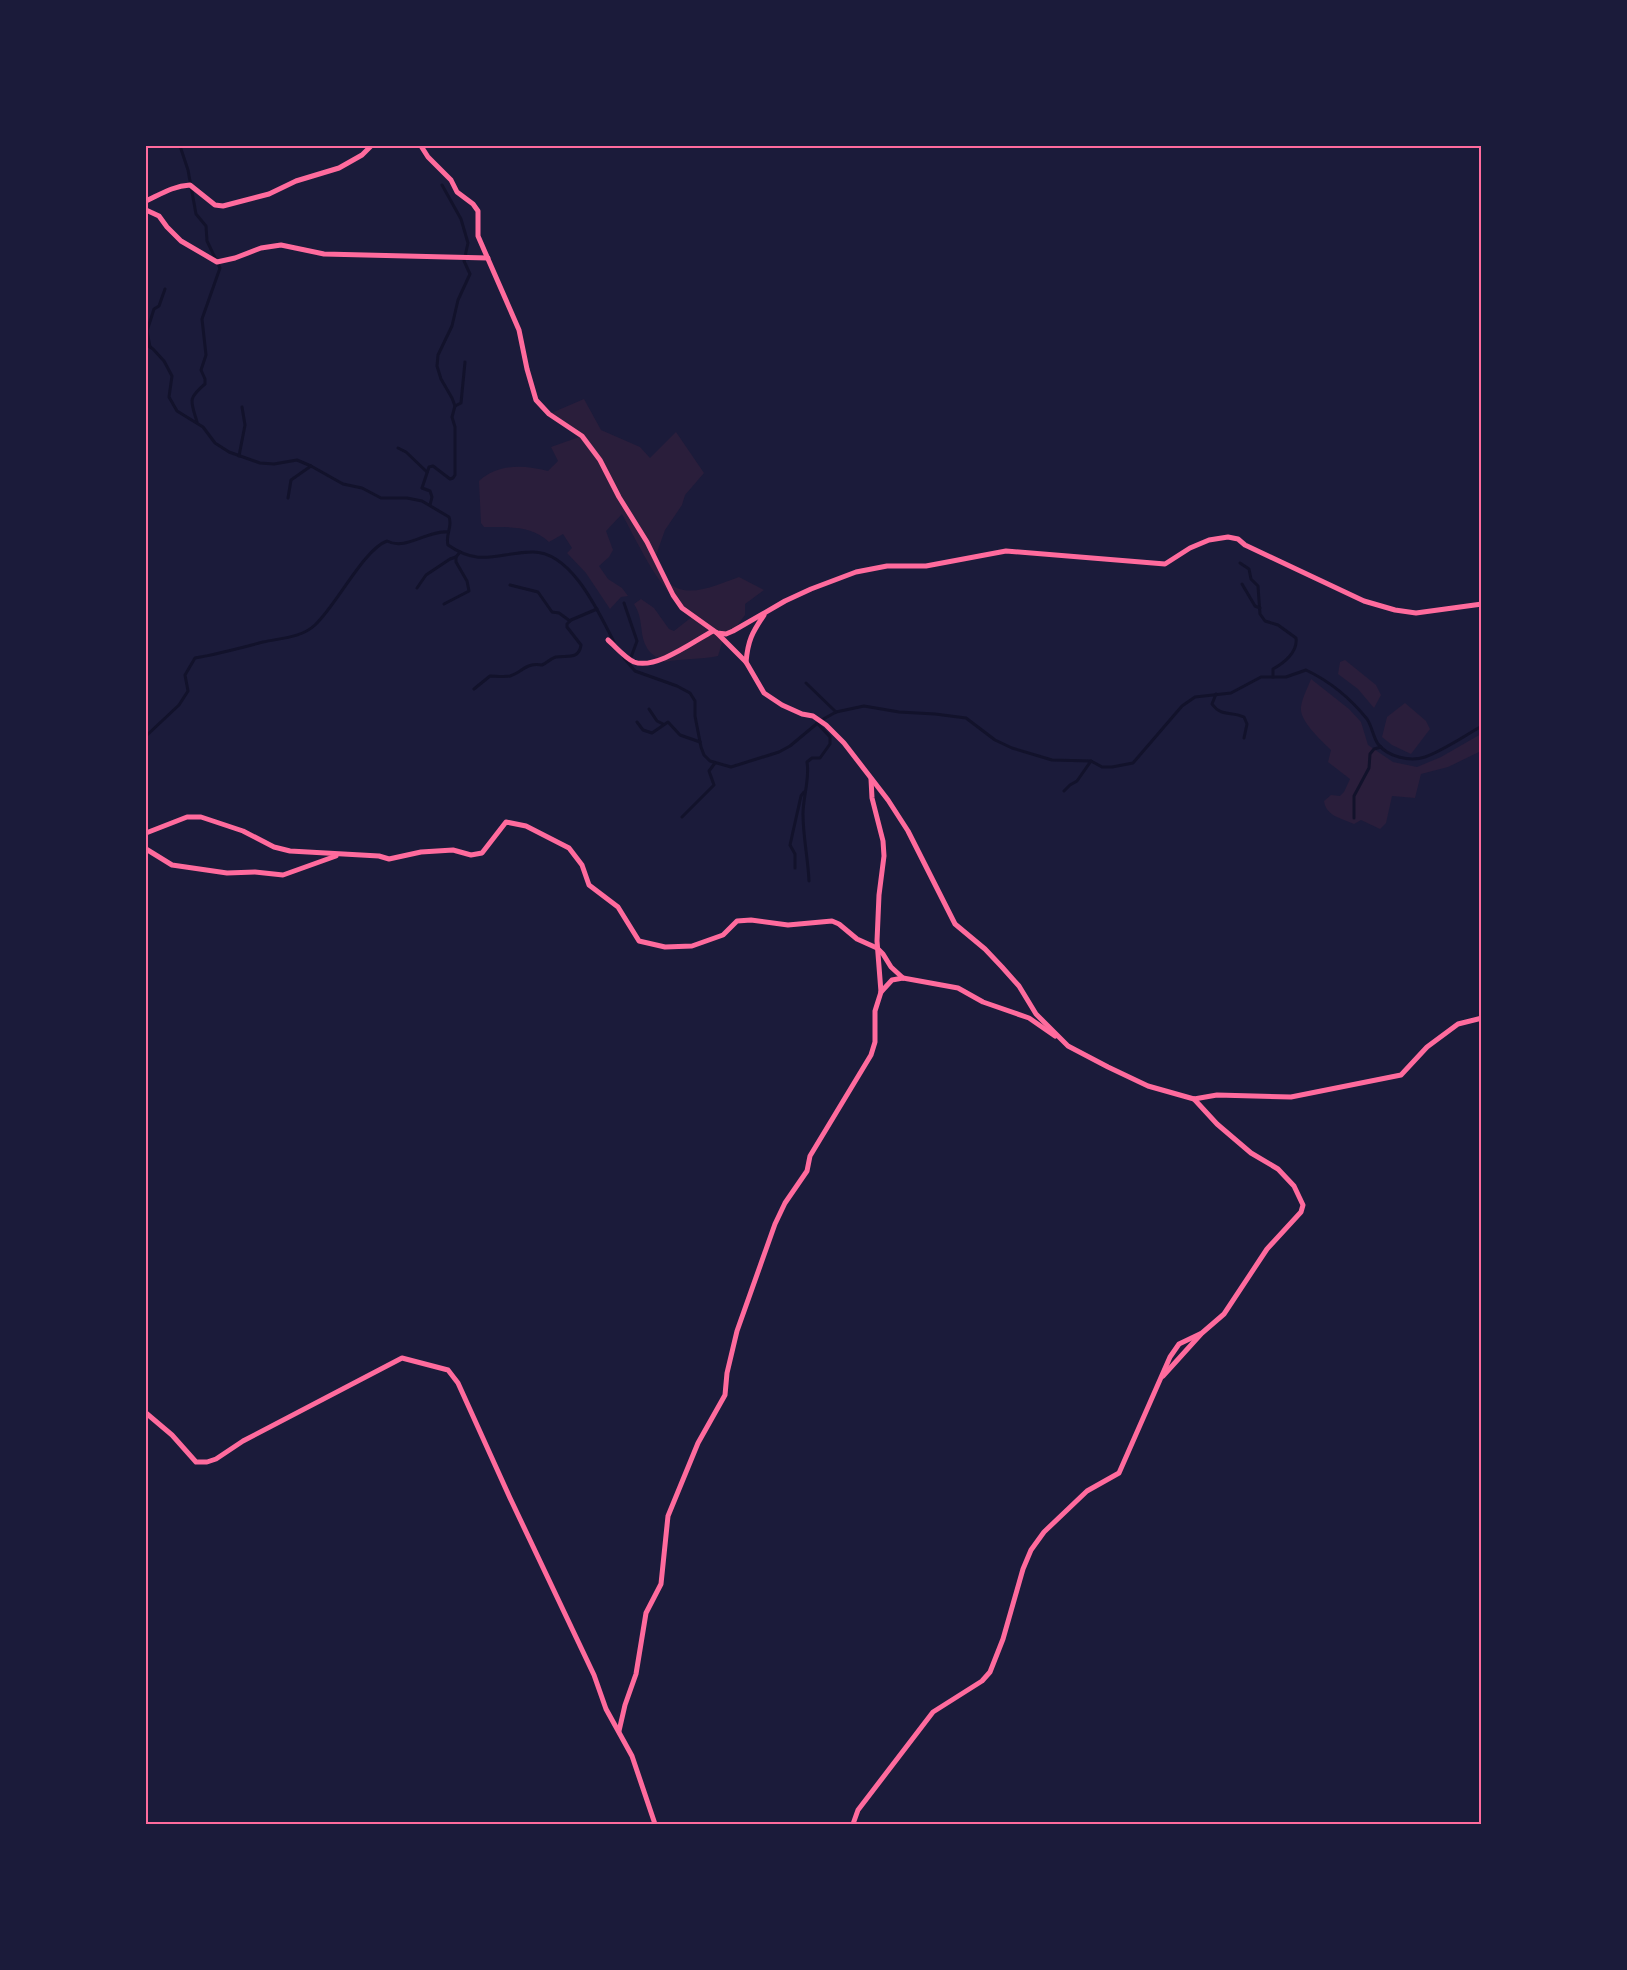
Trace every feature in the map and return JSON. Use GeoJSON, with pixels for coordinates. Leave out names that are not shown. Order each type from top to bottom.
{"type":"FeatureCollection","features":[{"type":"Feature","properties":{"kind":"street"},"geometry":{"type":"LineString","coordinates":[[146,201],[166,190],[190,185],[215,205],[223,206],[269,194],[296,180],[339,168],[362,155],[371,146]]}},
{"type":"Feature","properties":{"kind":"street"},"geometry":{"type":"LineString","coordinates":[[421,146],[428,157],[451,180],[457,192],[473,204],[478,211],[478,236],[519,330],[536,400],[549,414],[582,436],[600,460],[682,608],[715,632],[746,662],[764,693],[782,705],[813,716],[844,743],[888,800],[908,831],[955,924],[985,949],[1002,967],[1019,986],[1036,1014],[1068,1046]]}},
{"type":"Feature","properties":{"kind":"street"},"geometry":{"type":"LineString","coordinates":[[146,210],[159,216],[166,227],[181,241],[217,261],[235,258],[261,248],[281,245],[324,254],[488,258]]}},
{"type":"Feature","properties":{"kind":"street"},"geometry":{"type":"LineString","coordinates":[[608,640],[627,658],[636,663],[651,663],[715,632],[726,634],[785,601],[856,572],[887,566],[926,566],[1006,551],[1166,564],[1190,548],[1209,540],[1228,537],[1238,539],[1245,545],[1364,601],[1395,610],[1416,613],[1482,604]]}},
{"type":"Feature","properties":{"kind":"street"},"geometry":{"type":"LineString","coordinates":[[746,662],[752,632],[767,612]]}},
{"type":"Feature","properties":{"kind":"street"},"geometry":{"type":"LineString","coordinates":[[619,1731],[638,1666],[646,1613],[661,1584],[669,1516],[698,1443],[725,1395],[727,1373],[737,1331],[775,1224],[785,1203],[807,1171],[810,1156],[815,1147],[871,1055],[875,1042],[875,1011],[881,992],[877,948],[879,895],[884,856],[883,841],[872,798],[871,778]]}},
{"type":"Feature","properties":{"kind":"street"},"geometry":{"type":"LineString","coordinates":[[146,833],[187,817],[201,817],[243,831],[274,847],[340,855],[379,856],[388,859],[421,852],[453,850],[471,855],[482,853],[506,822],[526,826],[569,848],[582,865],[590,885],[618,907],[639,941],[665,947],[692,946],[723,935],[737,921],[751,920],[788,925],[832,921],[857,939],[877,948],[891,968],[903,978]]}},
{"type":"Feature","properties":{"kind":"street"},"geometry":{"type":"LineString","coordinates":[[146,849],[172,865],[227,873],[255,872],[283,875],[340,855]]}},
{"type":"Feature","properties":{"kind":"street"},"geometry":{"type":"LineString","coordinates":[[881,992],[892,980],[903,978],[958,988],[983,1002],[1029,1018],[1068,1046],[1148,1086],[1194,1099],[1217,1095],[1291,1097],[1401,1075],[1427,1047],[1458,1024],[1482,1018]]}},
{"type":"Feature","properties":{"kind":"street"},"geometry":{"type":"LineString","coordinates":[[1161,1378],[1202,1333],[1224,1314],[1267,1249],[1301,1212],[1303,1205],[1294,1186],[1278,1169],[1251,1153],[1217,1124],[1194,1099]]}},
{"type":"Feature","properties":{"kind":"street"},"geometry":{"type":"LineString","coordinates":[[853,1824],[858,1810],[933,1712],[982,1681],[990,1672],[1003,1639],[1023,1569],[1031,1550],[1044,1532],[1087,1491],[1119,1473],[1170,1357],[1179,1344],[1202,1333]]}},
{"type":"Feature","properties":{"kind":"street"},"geometry":{"type":"LineString","coordinates":[[146,1413],[172,1435],[196,1462],[207,1462],[402,1358],[448,1370],[458,1383],[514,1508],[594,1675],[606,1709],[632,1756],[656,1824]]}},
{"type":"Feature","properties":{"kind":"shaded area"},"geometry":{"type":"Polygon","coordinates":[[[584,399],[601,430],[640,447],[650,458],[676,432],[704,473],[685,495],[682,505],[665,530],[655,558],[666,580],[682,590],[692,591],[712,587],[739,577],[764,590],[745,604],[745,615],[733,631],[717,634],[723,640],[718,656],[665,662],[647,649],[634,604],[641,599],[654,608],[669,629],[674,631],[693,616],[681,606],[661,582],[644,556],[622,514],[606,531],[613,550],[599,566],[608,579],[622,588],[628,596],[621,597],[610,609],[586,573],[567,553],[572,548],[563,534],[549,542],[535,532],[510,527],[484,527],[481,523],[479,481],[486,475],[503,468],[530,467],[548,471],[558,461],[551,447],[582,436],[549,414],[584,399]]]}},
{"type":"Feature","properties":{"kind":"shaded area"},"geometry":{"type":"Polygon","coordinates":[[[1345,660],[1376,685],[1381,695],[1374,708],[1358,689],[1338,674],[1340,662],[1345,660]]]}},
{"type":"Feature","properties":{"kind":"shaded area"},"geometry":{"type":"Polygon","coordinates":[[[1311,679],[1349,709],[1361,722],[1368,745],[1393,762],[1417,767],[1441,757],[1481,734],[1481,751],[1448,767],[1421,774],[1415,798],[1392,796],[1386,823],[1380,829],[1361,820],[1354,824],[1339,818],[1328,810],[1324,801],[1331,795],[1340,796],[1350,779],[1328,762],[1331,750],[1312,730],[1301,712],[1311,679]]]}},
{"type":"Feature","properties":{"kind":"shaded area"},"geometry":{"type":"Polygon","coordinates":[[[1405,703],[1426,721],[1430,729],[1411,754],[1392,745],[1382,737],[1387,717],[1405,703]]]}},
{"type":"Feature","properties":{"kind":"waterway"},"geometry":{"type":"LineString","coordinates":[[180,146],[188,170],[196,214],[206,226],[207,241],[220,268],[202,319],[206,355],[201,370],[205,384],[195,393],[192,401],[197,422]]}},
{"type":"Feature","properties":{"kind":"waterway"},"geometry":{"type":"LineString","coordinates":[[430,505],[432,497],[430,491],[422,488],[429,467],[433,466],[450,479],[455,475],[455,427],[452,417],[455,406],[437,366],[438,355],[452,326],[458,300],[470,274],[464,261],[468,243],[461,219],[442,185]]}},
{"type":"Feature","properties":{"kind":"waterway"},"geometry":{"type":"LineString","coordinates":[[150,347],[147,331],[154,309],[159,306],[165,289]]}},
{"type":"Feature","properties":{"kind":"waterway"},"geometry":{"type":"LineString","coordinates":[[146,344],[164,361],[172,376],[169,397],[177,411],[203,427],[215,443],[229,452],[260,463],[274,464],[297,460],[343,484],[362,488],[381,498],[407,498],[422,501],[449,517],[448,545],[470,556],[490,557],[533,552],[547,555],[560,562],[572,573],[592,601],[614,642]]}},
{"type":"Feature","properties":{"kind":"waterway"},"geometry":{"type":"LineString","coordinates":[[455,406],[461,403],[465,362]]}},
{"type":"Feature","properties":{"kind":"waterway"},"geometry":{"type":"LineString","coordinates":[[239,456],[245,425],[242,407]]}},
{"type":"Feature","properties":{"kind":"waterway"},"geometry":{"type":"LineString","coordinates":[[398,448],[406,452],[427,472]]}},
{"type":"Feature","properties":{"kind":"waterway"},"geometry":{"type":"LineString","coordinates":[[288,498],[291,480],[311,466]]}},
{"type":"Feature","properties":{"kind":"waterway"},"geometry":{"type":"LineString","coordinates":[[146,736],[179,705],[188,691],[185,675],[195,658],[304,633],[323,616],[378,546],[387,541],[402,544],[432,534],[448,532]]}},
{"type":"Feature","properties":{"kind":"waterway"},"geometry":{"type":"LineString","coordinates":[[444,604],[469,591],[467,581],[456,562],[456,557],[460,552]]}},
{"type":"Feature","properties":{"kind":"waterway"},"geometry":{"type":"LineString","coordinates":[[417,588],[426,575],[456,557]]}},
{"type":"Feature","properties":{"kind":"waterway"},"geometry":{"type":"LineString","coordinates":[[1240,563],[1249,569],[1251,579],[1258,586],[1260,614],[1265,621],[1278,625],[1296,638],[1293,652],[1273,669],[1273,677]]}},
{"type":"Feature","properties":{"kind":"waterway"},"geometry":{"type":"LineString","coordinates":[[1242,584],[1255,606],[1260,608]]}},
{"type":"Feature","properties":{"kind":"waterway"},"geometry":{"type":"LineString","coordinates":[[510,585],[538,592],[552,612],[559,613],[570,621]]}},
{"type":"Feature","properties":{"kind":"waterway"},"geometry":{"type":"LineString","coordinates":[[624,603],[637,641],[630,660]]}},
{"type":"Feature","properties":{"kind":"waterway"},"geometry":{"type":"LineString","coordinates":[[474,689],[490,676],[510,676],[528,666],[542,665],[554,658],[575,655],[581,645],[567,624],[597,609]]}},
{"type":"Feature","properties":{"kind":"waterway"},"geometry":{"type":"LineString","coordinates":[[624,658],[635,671],[690,693],[695,701],[695,716],[704,755],[710,761],[731,767],[779,752],[790,746],[820,721],[836,712],[864,706],[899,712],[966,718],[995,740],[1012,748],[1052,760],[1091,761],[1102,767],[1112,767],[1133,763],[1182,706],[1195,697],[1231,693],[1261,677],[1286,677],[1306,670],[1323,679],[1347,698],[1367,719],[1378,744],[1393,755],[1413,759],[1425,757],[1482,726]]}},
{"type":"Feature","properties":{"kind":"waterway"},"geometry":{"type":"LineString","coordinates":[[806,683],[836,712]]}},
{"type":"Feature","properties":{"kind":"waterway"},"geometry":{"type":"LineString","coordinates":[[1216,694],[1212,704],[1215,708],[1244,717],[1247,724],[1244,738]]}},
{"type":"Feature","properties":{"kind":"waterway"},"geometry":{"type":"LineString","coordinates":[[649,709],[657,721],[663,724]]}},
{"type":"Feature","properties":{"kind":"waterway"},"geometry":{"type":"LineString","coordinates":[[637,722],[643,730],[652,733],[668,722],[680,735],[700,742]]}},
{"type":"Feature","properties":{"kind":"waterway"},"geometry":{"type":"LineString","coordinates":[[809,881],[803,814],[808,775],[807,762],[812,758],[820,758],[830,744],[830,737],[817,723]]}},
{"type":"Feature","properties":{"kind":"waterway"},"geometry":{"type":"LineString","coordinates":[[1354,818],[1354,796],[1369,768],[1370,754],[1374,749],[1381,747]]}},
{"type":"Feature","properties":{"kind":"waterway"},"geometry":{"type":"LineString","coordinates":[[1064,791],[1077,781],[1091,761]]}},
{"type":"Feature","properties":{"kind":"waterway"},"geometry":{"type":"LineString","coordinates":[[682,817],[714,785],[709,771],[715,763]]}},
{"type":"Feature","properties":{"kind":"waterway"},"geometry":{"type":"LineString","coordinates":[[795,868],[795,854],[790,845],[801,796],[804,792]]}}]}
